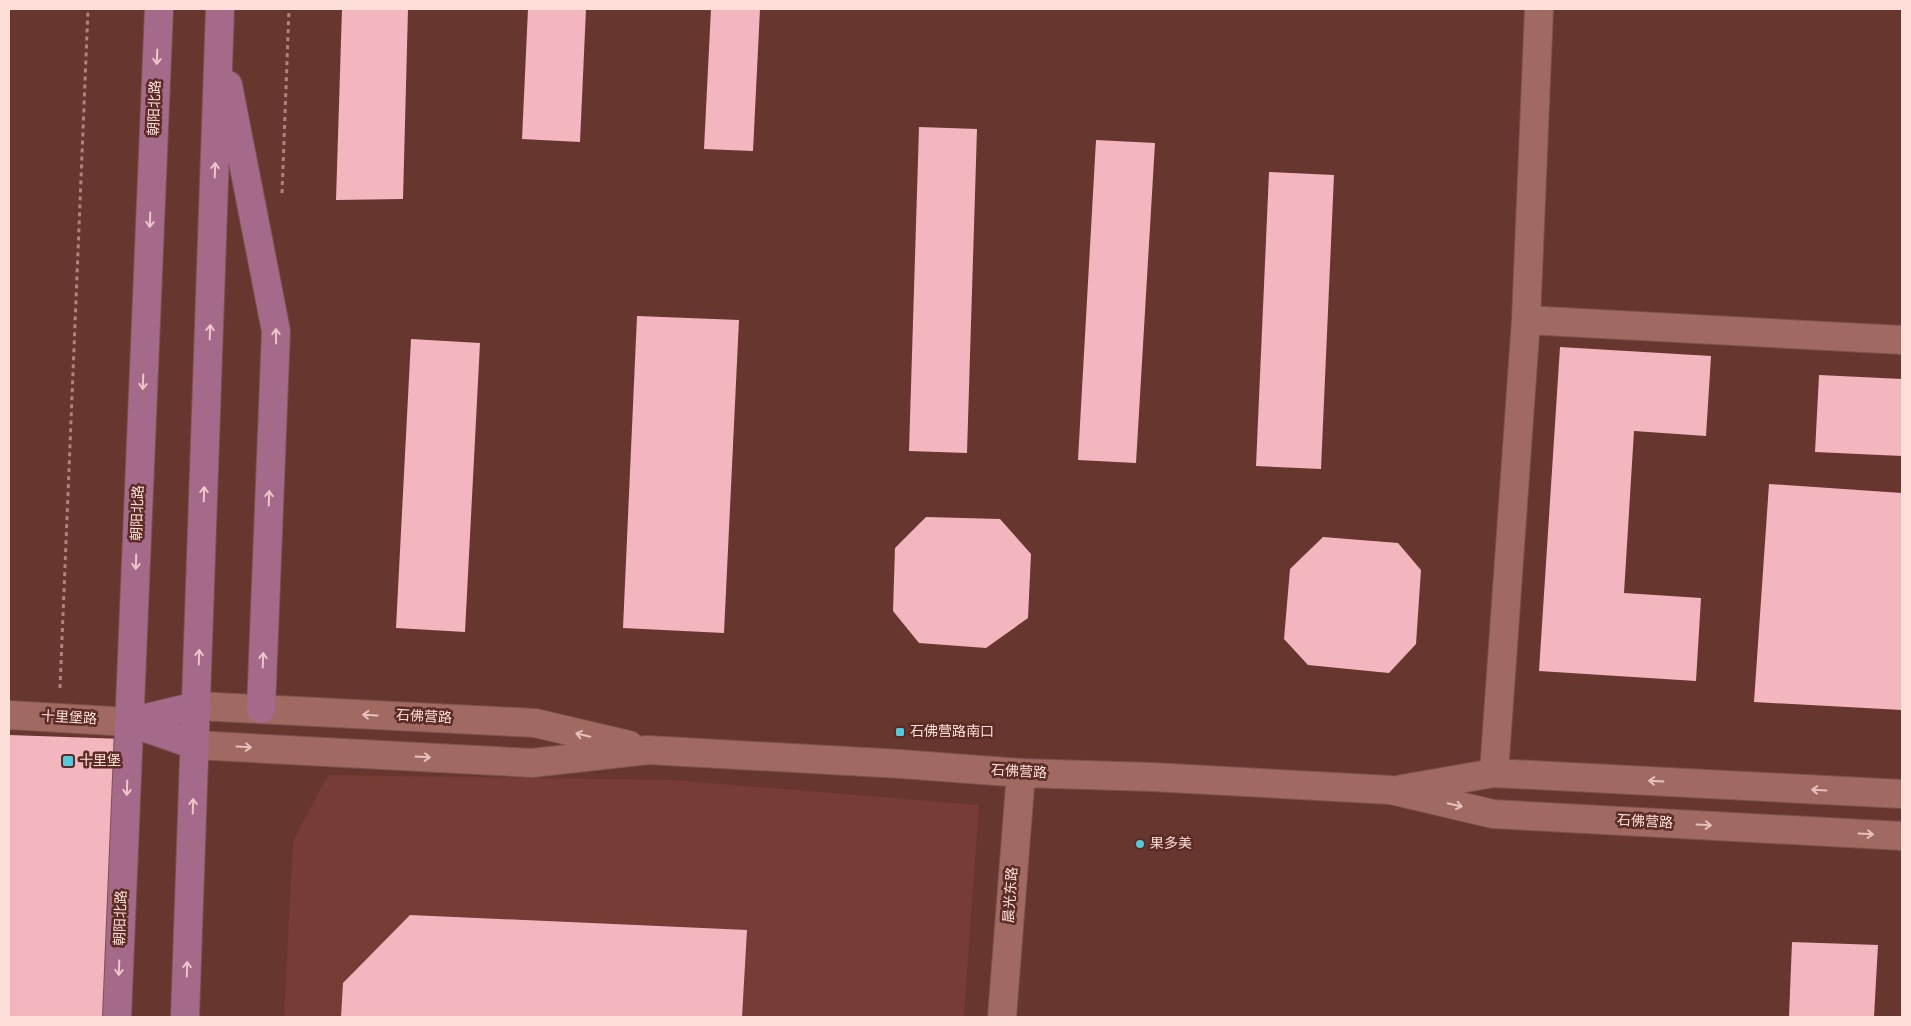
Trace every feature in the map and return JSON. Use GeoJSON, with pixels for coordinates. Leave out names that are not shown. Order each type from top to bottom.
{"type":"FeatureCollection","features":[{"type":"Feature","properties":{"kind":"main road","name":"朝阳北路"},"geometry":{"type":"LineString","coordinates":[[117,1017],[159,9]]}},
{"type":"Feature","properties":{"kind":"main road"},"geometry":{"type":"LineString","coordinates":[[185,1017],[220,9]]}},
{"type":"Feature","properties":{"kind":"main road"},"geometry":{"type":"LineString","coordinates":[[219,38],[276,331],[261,709]]}},
{"type":"Feature","properties":{"kind":"main road"},"geometry":{"type":"LineString","coordinates":[[129,722],[197,706]]}},
{"type":"Feature","properties":{"kind":"main road"},"geometry":{"type":"LineString","coordinates":[[129,722],[195,745]]}},
{"type":"Feature","properties":{"kind":"street"},"geometry":{"type":"LineString","coordinates":[[1494,773],[1526,320],[1539,9]]}},
{"type":"Feature","properties":{"kind":"street"},"geometry":{"type":"LineString","coordinates":[[1526,320],[1902,340]]}},
{"type":"Feature","properties":{"kind":"street","name":"石佛营路"},"geometry":{"type":"LineString","coordinates":[[197,706],[534,723],[648,750]]}},
{"type":"Feature","properties":{"kind":"street","name":"十里堡路"},"geometry":{"type":"LineString","coordinates":[[9,715],[129,722]]}},
{"type":"Feature","properties":{"kind":"street","name":"石佛营路"},"geometry":{"type":"LineString","coordinates":[[195,745],[532,763],[648,750],[901,764],[1021,773],[1152,777],[1391,790],[1493,814],[1902,836]]}},
{"type":"Feature","properties":{"kind":"street","name":"晨光东路"},"geometry":{"type":"LineString","coordinates":[[1002,1017],[1021,773]]}},
{"type":"Feature","properties":{"kind":"street","name":"石佛营路"},"geometry":{"type":"LineString","coordinates":[[1391,790],[1494,773],[1902,794]]}},
{"type":"Feature","properties":{"kind":"path"},"geometry":{"type":"LineString","coordinates":[[59,718],[88,9]]}},
{"type":"Feature","properties":{"kind":"path"},"geometry":{"type":"LineString","coordinates":[[282,194],[290,9]]}},
{"type":"Feature","properties":{"kind":"shaded area"},"geometry":{"type":"Polygon","coordinates":[[[328,775],[672,780],[979,805],[964,1017],[284,1017],[293,841],[328,775]]]}},
{"type":"Feature","properties":{"kind":"building"},"geometry":{"type":"Polygon","coordinates":[[[342,9],[408,9],[403,199],[336,200],[342,9]]]}},
{"type":"Feature","properties":{"kind":"building"},"geometry":{"type":"Polygon","coordinates":[[[528,9],[586,9],[580,142],[522,139],[528,9]]]}},
{"type":"Feature","properties":{"kind":"building"},"geometry":{"type":"Polygon","coordinates":[[[711,9],[760,9],[753,151],[704,149],[711,9]]]}},
{"type":"Feature","properties":{"kind":"building"},"geometry":{"type":"Polygon","coordinates":[[[919,127],[977,129],[967,453],[909,451],[919,127]]]}},
{"type":"Feature","properties":{"kind":"building"},"geometry":{"type":"Polygon","coordinates":[[[1096,140],[1155,143],[1136,463],[1078,460],[1096,140]]]}},
{"type":"Feature","properties":{"kind":"building"},"geometry":{"type":"Polygon","coordinates":[[[1269,172],[1334,175],[1321,469],[1256,466],[1269,172]]]}},
{"type":"Feature","properties":{"kind":"building"},"geometry":{"type":"Polygon","coordinates":[[[637,316],[739,320],[724,633],[623,628],[637,316]]]}},
{"type":"Feature","properties":{"kind":"building"},"geometry":{"type":"Polygon","coordinates":[[[411,339],[480,343],[465,632],[396,628],[411,339]]]}},
{"type":"Feature","properties":{"kind":"building"},"geometry":{"type":"Polygon","coordinates":[[[1560,347],[1711,356],[1706,436],[1634,431],[1624,593],[1701,598],[1696,681],[1539,671],[1560,347]]]}},
{"type":"Feature","properties":{"kind":"building"},"geometry":{"type":"Polygon","coordinates":[[[1819,375],[1902,379],[1902,456],[1815,452],[1819,375]]]}},
{"type":"Feature","properties":{"kind":"building"},"geometry":{"type":"Polygon","coordinates":[[[1769,484],[1902,493],[1902,710],[1754,702],[1769,484]]]}},
{"type":"Feature","properties":{"kind":"building"},"geometry":{"type":"Polygon","coordinates":[[[926,517],[1000,519],[1031,554],[1028,618],[986,648],[919,643],[893,611],[895,548],[926,517]]]}},
{"type":"Feature","properties":{"kind":"building"},"geometry":{"type":"Polygon","coordinates":[[[1323,537],[1398,543],[1421,570],[1416,644],[1389,673],[1308,665],[1284,639],[1290,569],[1323,537]]]}},
{"type":"Feature","properties":{"kind":"building"},"geometry":{"type":"Polygon","coordinates":[[[9,735],[124,739],[113,1017],[9,1017],[9,735]]]}},
{"type":"Feature","properties":{"kind":"building"},"geometry":{"type":"Polygon","coordinates":[[[410,915],[747,930],[742,1017],[341,1017],[343,983],[410,915]]]}},
{"type":"Feature","properties":{"kind":"building"},"geometry":{"type":"Polygon","coordinates":[[[1792,942],[1878,945],[1874,1017],[1789,1017],[1792,942]]]}},
{"type":"Feature","properties":{"kind":"place","name":"石佛营路南口"},"geometry":{"type":"Point","coordinates":[900,732]}},
{"type":"Feature","properties":{"kind":"place","name":"十里堡"},"geometry":{"type":"Point","coordinates":[68,761]}},
{"type":"Feature","properties":{"kind":"place","name":"果多美"},"geometry":{"type":"Point","coordinates":[1140,844]}}]}
